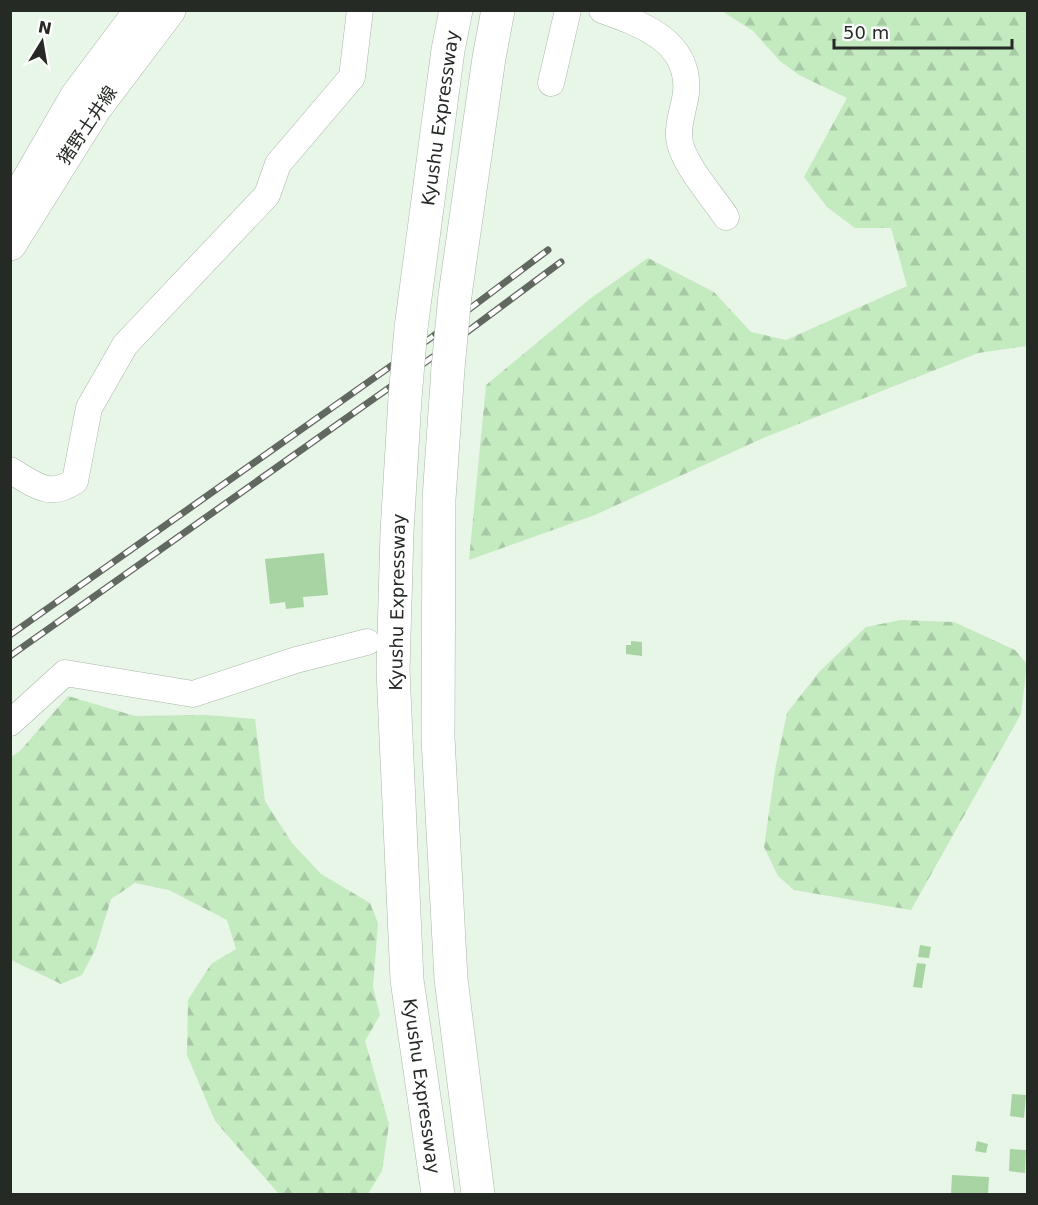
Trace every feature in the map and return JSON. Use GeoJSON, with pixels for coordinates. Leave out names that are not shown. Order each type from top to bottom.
{"type":"FeatureCollection","features":[{"type":"Feature","properties":{"kind":"main road","name":"猪野土井線"},"geometry":{"type":"LineString","coordinates":[[10,244],[95,108],[169,10]]}},
{"type":"Feature","properties":{"kind":"main road","name":"Kyushu Expressway"},"geometry":{"type":"LineString","coordinates":[[438,1194],[407,980],[393,670],[397,532],[411,328],[448,50],[456,10]]}},
{"type":"Feature","properties":{"kind":"main road"},"geometry":{"type":"LineString","coordinates":[[478,1194],[451,979],[438,738],[439,499],[455,295],[498,10]]}},
{"type":"Feature","properties":{"kind":"street"},"geometry":{"type":"LineString","coordinates":[[10,205],[74,94],[137,10]]}},
{"type":"Feature","properties":{"kind":"street"},"geometry":{"type":"LineString","coordinates":[[10,470],[46,490],[64,489],[75,481],[89,408],[108,372],[125,345],[267,195],[278,164],[352,77],[360,10]]}},
{"type":"Feature","properties":{"kind":"street"},"geometry":{"type":"LineString","coordinates":[[551,83],[567,10]]}},
{"type":"Feature","properties":{"kind":"street"},"geometry":{"type":"LineString","coordinates":[[602,10],[641,24],[668,41],[681,63],[686,91],[679,142],[687,160],[726,217]]}},
{"type":"Feature","properties":{"kind":"street"},"geometry":{"type":"LineString","coordinates":[[10,723],[65,673],[193,694],[297,660],[367,642]]}},
{"type":"Feature","properties":{"kind":"green space"},"geometry":{"type":"Polygon","coordinates":[[[722,11],[1027,11],[1027,346],[978,353],[761,439],[595,515],[469,560],[486,385],[591,298],[648,258],[714,292],[751,332],[786,340],[907,286],[891,228],[855,228],[827,207],[804,177],[847,98],[799,75],[780,61],[753,31],[722,11]]]}},
{"type":"Feature","properties":{"kind":"green space"},"geometry":{"type":"Polygon","coordinates":[[[901,620],[954,622],[1015,650],[1027,664],[1021,714],[911,910],[794,890],[778,876],[764,847],[775,770],[787,713],[819,672],[866,627],[901,620]]]}},
{"type":"Feature","properties":{"kind":"green space"},"geometry":{"type":"Polygon","coordinates":[[[68,696],[135,716],[207,715],[255,719],[265,801],[292,843],[321,874],[370,903],[378,923],[373,987],[380,1015],[365,1041],[389,1124],[382,1171],[368,1194],[279,1194],[215,1121],[187,1055],[188,1000],[211,964],[236,949],[227,920],[169,890],[135,883],[111,899],[96,948],[82,975],[61,984],[11,960],[11,757],[20,751],[68,696]]]}},
{"type":"Feature","properties":{"kind":"building"},"geometry":{"type":"Polygon","coordinates":[[[324,553],[328,595],[303,597],[304,607],[286,609],[285,602],[270,604],[265,559],[324,553]]]}},
{"type":"Feature","properties":{"kind":"building"},"geometry":{"type":"Polygon","coordinates":[[[631,641],[642,642],[642,656],[626,654],[626,645],[631,645],[631,641]]]}},
{"type":"Feature","properties":{"kind":"building"},"geometry":{"type":"Polygon","coordinates":[[[920,945],[931,947],[929,958],[918,957],[920,945]]]}},
{"type":"Feature","properties":{"kind":"building"},"geometry":{"type":"Polygon","coordinates":[[[917,963],[926,964],[922,988],[913,987],[917,963]]]}},
{"type":"Feature","properties":{"kind":"building"},"geometry":{"type":"Polygon","coordinates":[[[1012,1094],[1026,1095],[1024,1118],[1010,1116],[1012,1094]]]}},
{"type":"Feature","properties":{"kind":"building"},"geometry":{"type":"Polygon","coordinates":[[[977,1141],[988,1144],[986,1153],[975,1151],[977,1141]]]}},
{"type":"Feature","properties":{"kind":"building"},"geometry":{"type":"Polygon","coordinates":[[[1010,1149],[1026,1150],[1025,1173],[1009,1171],[1010,1149]]]}},
{"type":"Feature","properties":{"kind":"building"},"geometry":{"type":"Polygon","coordinates":[[[952,1175],[989,1177],[988,1194],[951,1194],[952,1175]]]}},
{"type":"Feature","properties":{"kind":"railway"},"geometry":{"type":"LineString","coordinates":[[10,635],[432,337],[548,250]]}},
{"type":"Feature","properties":{"kind":"railway"},"geometry":{"type":"LineString","coordinates":[[10,656],[444,349],[561,262]]}}]}
